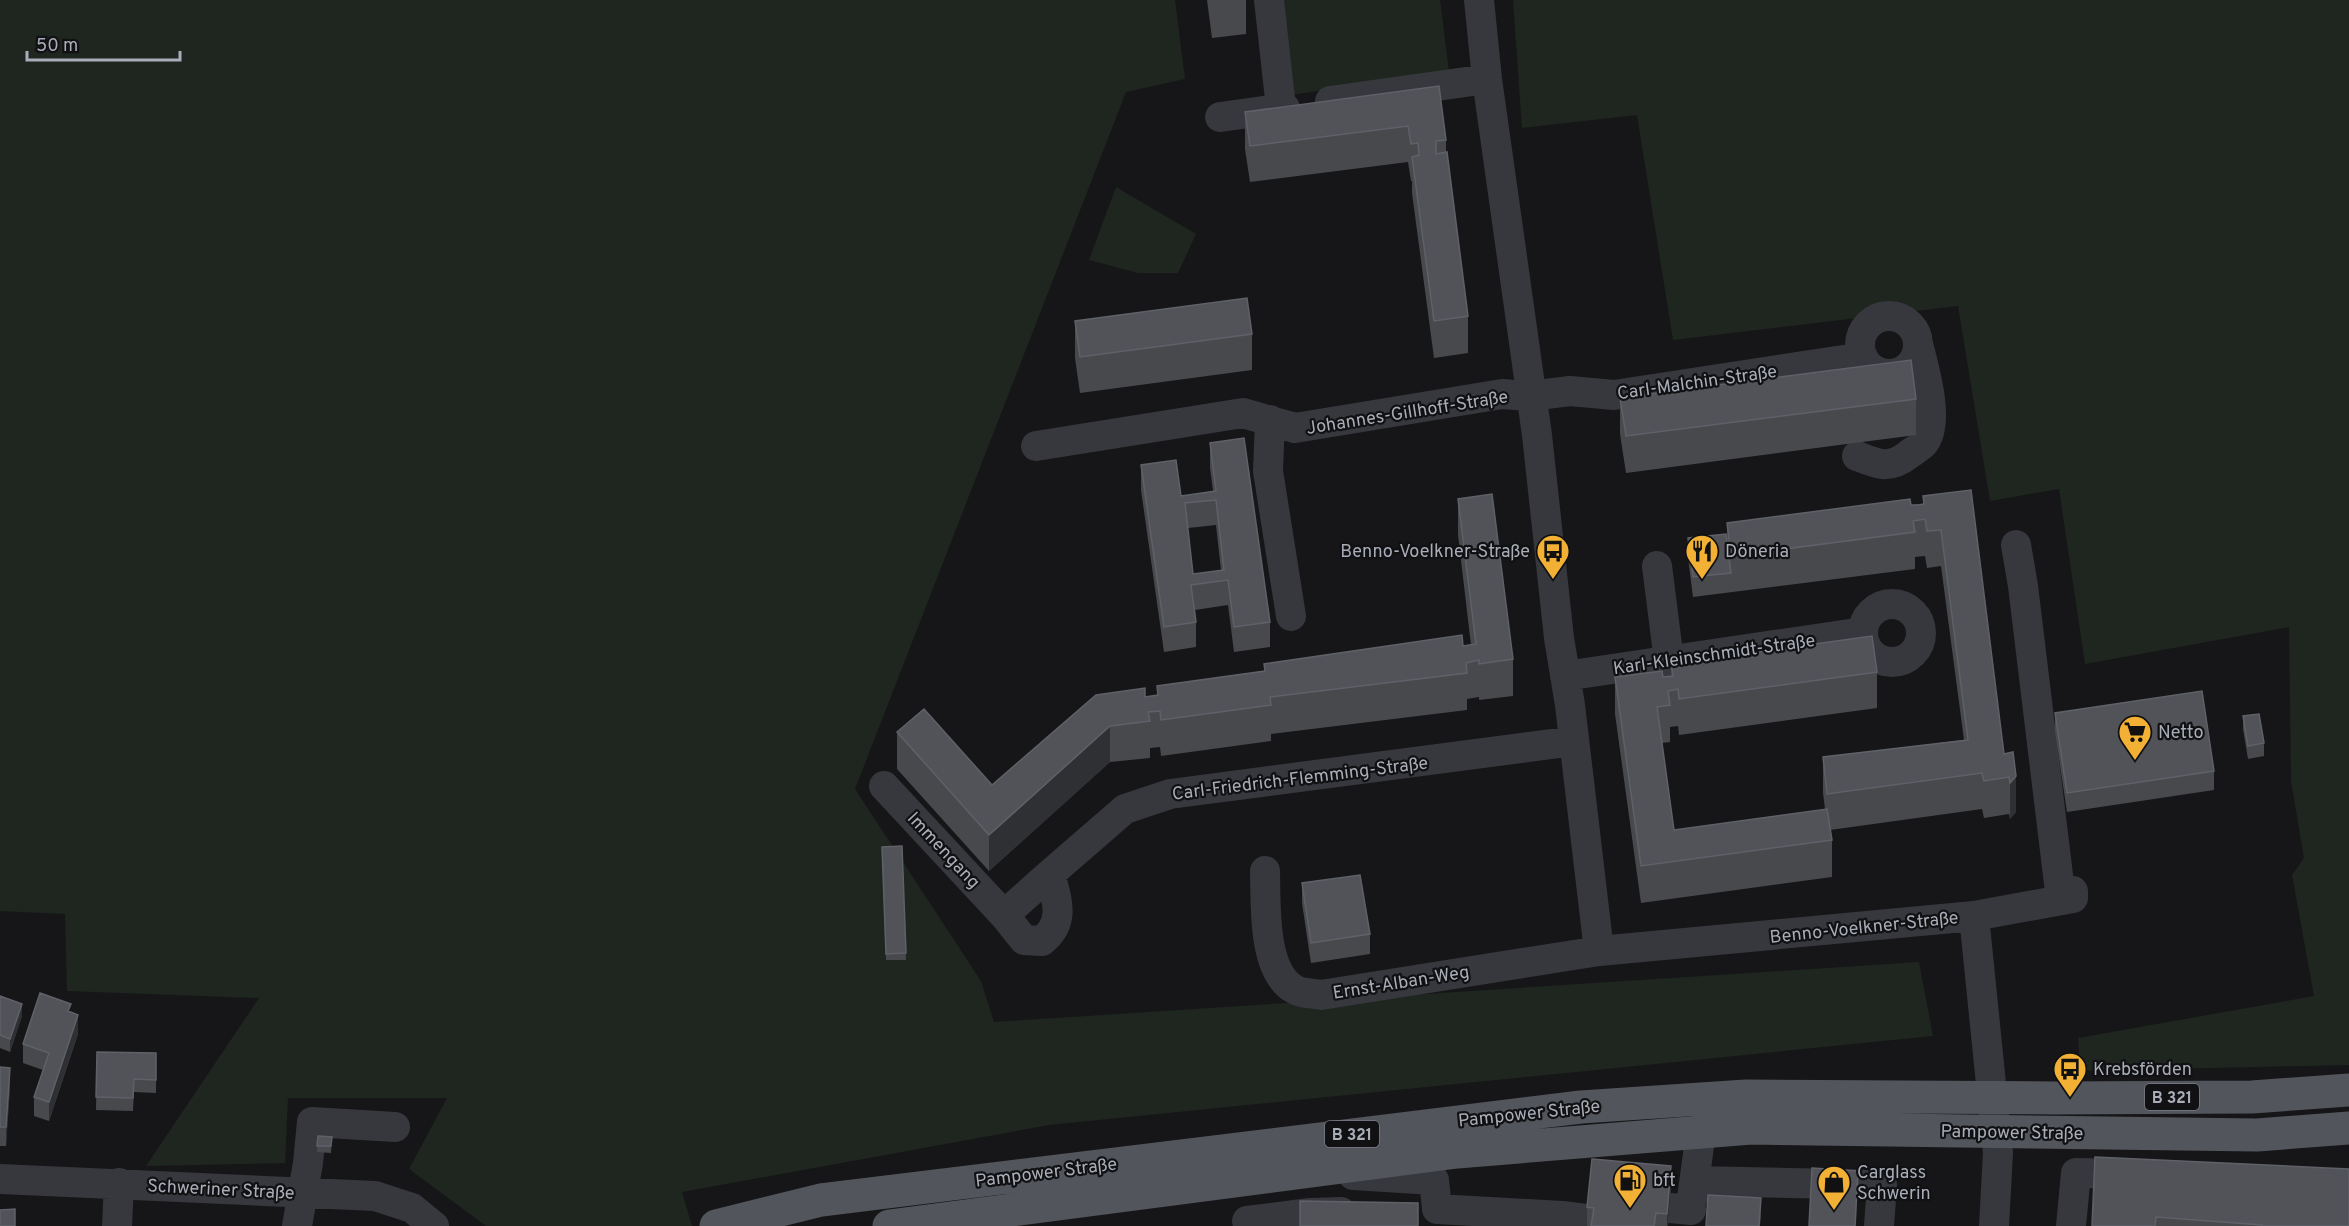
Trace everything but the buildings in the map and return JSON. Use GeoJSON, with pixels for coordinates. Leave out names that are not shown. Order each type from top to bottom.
{"type":"FeatureCollection","features":[{"type":"Feature","properties":{"kind":"main road","name":"Pampower Straße"},"geometry":{"type":"LineString","coordinates":[[716,1226],[821,1200],[1581,1107],[1746,1096],[2252,1097],[2349,1090]]}},
{"type":"Feature","properties":{"kind":"main road","name":"Pampower Straße"},"geometry":{"type":"LineString","coordinates":[[889,1226],[1457,1152],[1701,1131],[1751,1128],[2257,1135],[2349,1128]]}},
{"type":"Feature","properties":{"kind":"street"},"geometry":{"type":"LineString","coordinates":[[1269,0],[1281,108]]}},
{"type":"Feature","properties":{"kind":"street"},"geometry":{"type":"LineString","coordinates":[[1479,0],[1487,79],[1537,435],[1564,676],[1570,705],[1599,951]]}},
{"type":"Feature","properties":{"kind":"street"},"geometry":{"type":"LineString","coordinates":[[1220,117],[1487,79]]}},
{"type":"Feature","properties":{"kind":"street"},"geometry":{"type":"LineString","coordinates":[[1857,456],[1881,466],[1901,460],[1924,442],[1932,421],[1926,377],[1918,344],[1912,327],[1906,321],[1889,315],[1871,321],[1864,329],[1860,338],[1863,357],[1876,371],[1886,374],[1896,373],[1912,363],[1917,354],[1918,344]]}},
{"type":"Feature","properties":{"kind":"street","name":"Carl-Malchin-Straße"},"geometry":{"type":"LineString","coordinates":[[1530,396],[1570,392],[1614,395],[1863,357]]}},
{"type":"Feature","properties":{"kind":"street","name":"Johannes-Gillhoff-Straße"},"geometry":{"type":"LineString","coordinates":[[1036,446],[1243,413],[1295,428],[1502,394],[1530,396]]}},
{"type":"Feature","properties":{"kind":"street"},"geometry":{"type":"LineString","coordinates":[[1270,420],[1268,471],[1291,616]]}},
{"type":"Feature","properties":{"kind":"street"},"geometry":{"type":"LineString","coordinates":[[2016,545],[2061,900]]}},
{"type":"Feature","properties":{"kind":"street"},"geometry":{"type":"LineString","coordinates":[[1657,566],[1669,661]]}},
{"type":"Feature","properties":{"kind":"street","name":"Karl-Kleinschmidt-Straße"},"geometry":{"type":"LineString","coordinates":[[1564,676],[1863,632]]}},
{"type":"Feature","properties":{"kind":"street","name":"Carl-Friedrich-Flemming-Straße"},"geometry":{"type":"LineString","coordinates":[[1004,915],[1125,809],[1170,794],[1574,741]]}},
{"type":"Feature","properties":{"kind":"street","name":"Immengang"},"geometry":{"type":"LineString","coordinates":[[884,786],[1004,915]]}},
{"type":"Feature","properties":{"kind":"street"},"geometry":{"type":"LineString","coordinates":[[1974,916],[2073,898],[2068,839]]}},
{"type":"Feature","properties":{"kind":"street","name":"Ernst-Alban-Weg"},"geometry":{"type":"LineString","coordinates":[[1265,871],[1266,913],[1273,965],[1281,979],[1295,990],[1321,995],[1599,951]]}},
{"type":"Feature","properties":{"kind":"street"},"geometry":{"type":"LineString","coordinates":[[1004,915],[1024,940],[1042,941],[1053,933],[1058,919],[1050,873]]}},
{"type":"Feature","properties":{"kind":"street","name":"Benno-Voelkner-Straße"},"geometry":{"type":"LineString","coordinates":[[1599,951],[1974,916],[1997,1130],[1994,1226]]}},
{"type":"Feature","properties":{"kind":"street"},"geometry":{"type":"LineString","coordinates":[[297,1226],[312,1122],[395,1128]]}},
{"type":"Feature","properties":{"kind":"street"},"geometry":{"type":"LineString","coordinates":[[1496,1212],[1579,1200],[1690,1218],[1701,1131]]}},
{"type":"Feature","properties":{"kind":"street"},"geometry":{"type":"LineString","coordinates":[[1308,1172],[1434,1180],[1426,1209],[1562,1216],[1641,1226]]}},
{"type":"Feature","properties":{"kind":"street"},"geometry":{"type":"LineString","coordinates":[[2072,1226],[2076,1173],[2159,1174]]}},
{"type":"Feature","properties":{"kind":"street","name":"Schweriner Straße"},"geometry":{"type":"LineString","coordinates":[[0,1179],[375,1196],[412,1208],[434,1226]]}},
{"type":"Feature","properties":{"kind":"street"},"geometry":{"type":"LineString","coordinates":[[1695,1181],[1882,1185],[1879,1226]]}},
{"type":"Feature","properties":{"kind":"street"},"geometry":{"type":"LineString","coordinates":[[117,1226],[119,1183]]}},
{"type":"Feature","properties":{"kind":"street"},"geometry":{"type":"LineString","coordinates":[[1247,1221],[1310,1213],[1368,1211]]}},
{"type":"Feature","properties":{"kind":"shaded area"},"geometry":{"type":"Polygon","coordinates":[[[0,0],[1175,0],[1185,79],[1126,92],[855,789],[981,981],[994,1022],[1919,962],[1933,1036],[1049,1125],[682,1192],[692,1226],[486,1226],[409,1169],[447,1098],[288,1098],[285,1163],[146,1166],[259,998],[67,991],[65,914],[0,911],[0,0]]]}},
{"type":"Feature","properties":{"kind":"shaded area"},"geometry":{"type":"Polygon","coordinates":[[[1281,0],[1440,0],[1449,71],[1291,95],[1281,0]]]}},
{"type":"Feature","properties":{"kind":"shaded area"},"geometry":{"type":"Polygon","coordinates":[[[1513,0],[2349,0],[2349,1065],[2080,1071],[2078,1038],[2314,996],[2292,875],[2304,858],[2291,781],[2289,627],[2085,664],[2059,489],[1990,501],[1958,306],[1673,340],[1637,115],[1522,128],[1513,0]]]}},
{"type":"Feature","properties":{"kind":"shaded area"},"geometry":{"type":"Polygon","coordinates":[[[1116,187],[1196,234],[1178,273],[1138,273],[1089,260],[1116,187]]]}},
{"type":"Feature","properties":{"kind":"place","name":"Benno-Voelkner-Straße"},"geometry":{"type":"Point","coordinates":[1553,580]}},
{"type":"Feature","properties":{"kind":"place","name":"Döneria"},"geometry":{"type":"Point","coordinates":[1702,580]}},
{"type":"Feature","properties":{"kind":"place","name":"Netto"},"geometry":{"type":"Point","coordinates":[2135,761]}},
{"type":"Feature","properties":{"kind":"place","name":"Krebsförden"},"geometry":{"type":"Point","coordinates":[2070,1098]}},
{"type":"Feature","properties":{"kind":"place","name":"bft"},"geometry":{"type":"Point","coordinates":[1630,1209]}},
{"type":"Feature","properties":{"kind":"place","name":"Carglass Schwerin"},"geometry":{"type":"Point","coordinates":[1834,1211]}}]}
